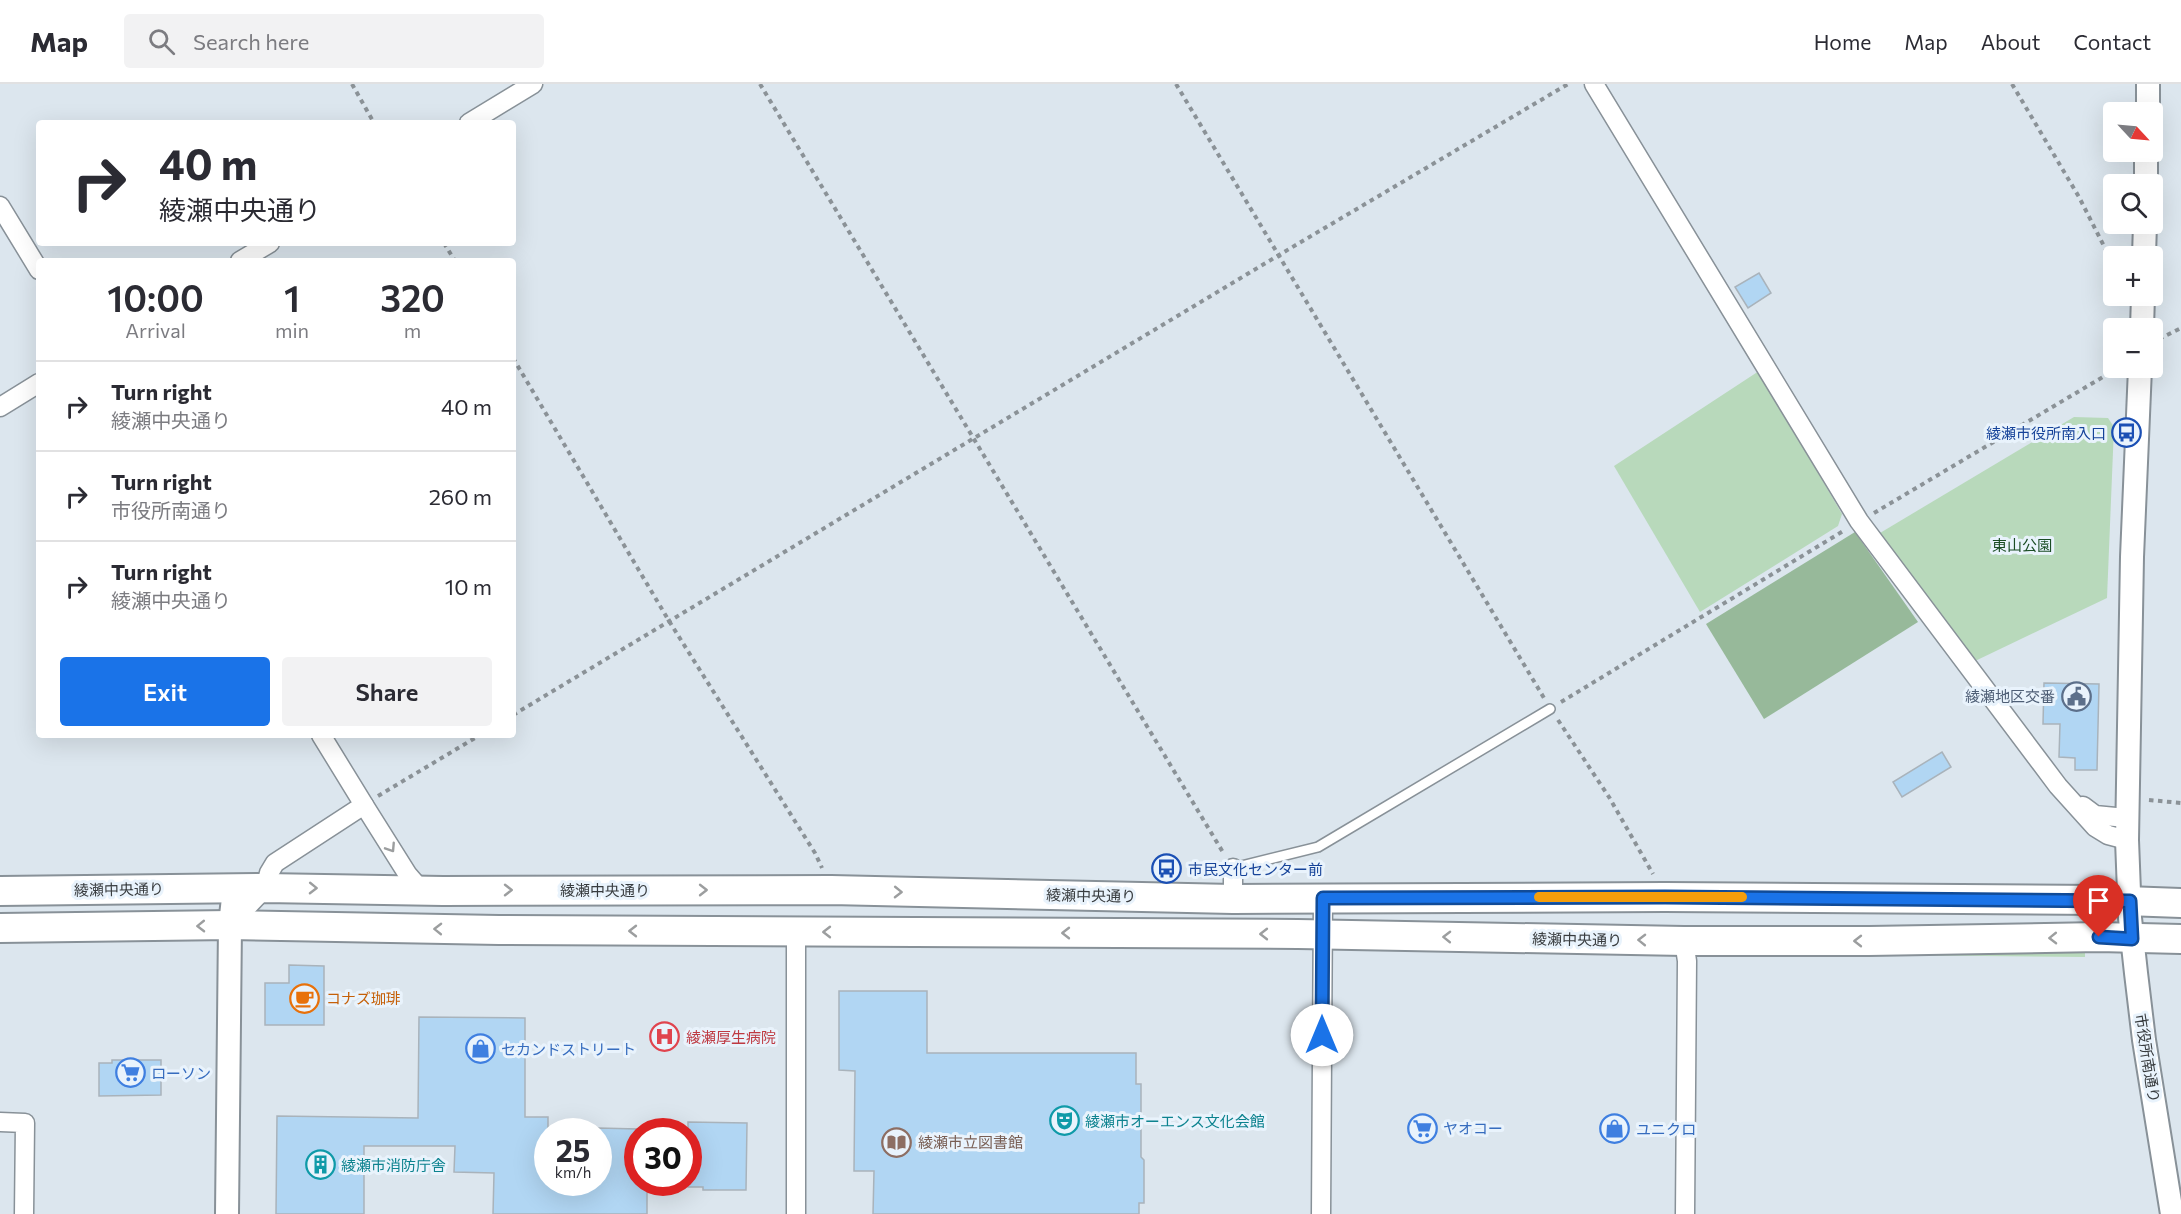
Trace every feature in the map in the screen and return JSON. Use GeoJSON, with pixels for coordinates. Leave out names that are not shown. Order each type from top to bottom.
{"type":"FeatureCollection","features":[{"type":"Feature","properties":{"kind":"main road","name":"綾瀬中央通り"},"geometry":{"type":"LineString","coordinates":[[0,891],[265,888],[831,890],[1233,899],[1665,897],[2181,903]]}},
{"type":"Feature","properties":{"kind":"main road","name":"綾瀬中央通り"},"geometry":{"type":"LineString","coordinates":[[0,928],[230,926],[1323,935],[1684,941],[2099,937],[2181,939]]}},
{"type":"Feature","properties":{"kind":"street"},"geometry":{"type":"LineString","coordinates":[[474,120],[533,84]]}},
{"type":"Feature","properties":{"kind":"street"},"geometry":{"type":"LineString","coordinates":[[1594,84],[1859,521],[2058,786],[2095,827],[2108,835],[2127,840]]}},
{"type":"Feature","properties":{"kind":"street"},"geometry":{"type":"LineString","coordinates":[[2148,84],[2148,102]]}},
{"type":"Feature","properties":{"kind":"street"},"geometry":{"type":"LineString","coordinates":[[0,206],[36,265]]}},
{"type":"Feature","properties":{"kind":"street"},"geometry":{"type":"LineString","coordinates":[[245,258],[265,246]]}},
{"type":"Feature","properties":{"kind":"street","name":"市役所南通り"},"geometry":{"type":"LineString","coordinates":[[2140,378],[2134,495],[2126,818],[2132,939],[2144,1040],[2172,1214]]}},
{"type":"Feature","properties":{"kind":"street"},"geometry":{"type":"LineString","coordinates":[[0,407],[36,385]]}},
{"type":"Feature","properties":{"kind":"street"},"geometry":{"type":"LineString","coordinates":[[323,738],[408,875],[421,890]]}},
{"type":"Feature","properties":{"kind":"street"},"geometry":{"type":"LineString","coordinates":[[2058,786],[2095,815],[2126,818]]}},
{"type":"Feature","properties":{"kind":"street"},"geometry":{"type":"LineString","coordinates":[[230,926],[265,888],[269,873],[275,863],[364,805]]}},
{"type":"Feature","properties":{"kind":"street"},"geometry":{"type":"LineString","coordinates":[[1233,868],[1233,899]]}},
{"type":"Feature","properties":{"kind":"street"},"geometry":{"type":"LineString","coordinates":[[227,1214],[230,926],[234,889]]}},
{"type":"Feature","properties":{"kind":"street"},"geometry":{"type":"LineString","coordinates":[[1321,1214],[1323,898]]}},
{"type":"Feature","properties":{"kind":"street"},"geometry":{"type":"LineString","coordinates":[[796,932],[796,1214]]}},
{"type":"Feature","properties":{"kind":"street"},"geometry":{"type":"LineString","coordinates":[[1684,941],[1687,973],[1685,1214]]}},
{"type":"Feature","properties":{"kind":"street"},"geometry":{"type":"LineString","coordinates":[[0,1122],[24,1123],[24,1214]]}},
{"type":"Feature","properties":{"kind":"lane"},"geometry":{"type":"LineString","coordinates":[[1233,868],[1318,847],[1550,709]]}},
{"type":"Feature","properties":{"kind":"path"},"geometry":{"type":"LineString","coordinates":[[352,84],[372,120]]}},
{"type":"Feature","properties":{"kind":"path"},"geometry":{"type":"LineString","coordinates":[[760,84],[1233,868]]}},
{"type":"Feature","properties":{"kind":"path"},"geometry":{"type":"LineString","coordinates":[[1176,84],[1550,709],[1609,797],[1665,897]]}},
{"type":"Feature","properties":{"kind":"path"},"geometry":{"type":"LineString","coordinates":[[516,713],[1568,84]]}},
{"type":"Feature","properties":{"kind":"path"},"geometry":{"type":"LineString","coordinates":[[2012,84],[2079,197],[2104,246]]}},
{"type":"Feature","properties":{"kind":"path"},"geometry":{"type":"LineString","coordinates":[[2163,337],[2181,327]]}},
{"type":"Feature","properties":{"kind":"path"},"geometry":{"type":"LineString","coordinates":[[516,363],[669,621],[815,853],[831,890]]}},
{"type":"Feature","properties":{"kind":"path"},"geometry":{"type":"LineString","coordinates":[[1550,709],[1859,521],[2103,377]]}},
{"type":"Feature","properties":{"kind":"path"},"geometry":{"type":"LineString","coordinates":[[364,805],[475,738]]}},
{"type":"Feature","properties":{"kind":"path"},"geometry":{"type":"LineString","coordinates":[[2149,800],[2181,804]]}},
{"type":"Feature","properties":{"kind":"green space"},"geometry":{"type":"Polygon","coordinates":[[[1759,371],[1842,514],[1838,526],[1700,612],[1614,466],[1759,371]]]}},
{"type":"Feature","properties":{"kind":"green space","name":"東山公園"},"geometry":{"type":"Polygon","coordinates":[[[2074,417],[2108,418],[2114,427],[2107,598],[1973,662],[1880,533],[2074,417]]]}},
{"type":"Feature","properties":{"kind":"green space"},"geometry":{"type":"Polygon","coordinates":[[[1855,532],[1918,622],[1764,719],[1706,624],[1855,532]]]}},
{"type":"Feature","properties":{"kind":"green space"},"geometry":{"type":"Polygon","coordinates":[[[1881,950],[2085,953],[2085,957],[1881,955],[1881,950]]]}},
{"type":"Feature","properties":{"kind":"building"},"geometry":{"type":"Polygon","coordinates":[[[1759,273],[1771,293],[1748,308],[1735,287],[1759,273]]]}},
{"type":"Feature","properties":{"kind":"building"},"geometry":{"type":"Polygon","coordinates":[[[2044,683],[2099,684],[2097,770],[2075,770],[2075,758],[2059,757],[2060,724],[2043,724],[2044,683]]]}},
{"type":"Feature","properties":{"kind":"building"},"geometry":{"type":"Polygon","coordinates":[[[1942,752],[1951,767],[1902,797],[1893,782],[1942,752]]]}},
{"type":"Feature","properties":{"kind":"building"},"geometry":{"type":"Polygon","coordinates":[[[289,965],[324,966],[324,1025],[265,1025],[265,983],[289,983],[289,965]]]}},
{"type":"Feature","properties":{"kind":"building"},"geometry":{"type":"Polygon","coordinates":[[[839,991],[927,991],[927,1053],[1136,1053],[1136,1084],[1141,1084],[1141,1157],[1144,1160],[1144,1203],[1139,1203],[1139,1214],[873,1214],[874,1171],[854,1171],[855,1071],[839,1070],[839,991]]]}},
{"type":"Feature","properties":{"kind":"building"},"geometry":{"type":"Polygon","coordinates":[[[419,1017],[525,1018],[525,1117],[548,1117],[534,1118],[534,1196],[612,1196],[612,1128],[624,1129],[624,1196],[647,1196],[647,1214],[493,1214],[494,1173],[454,1172],[455,1146],[364,1146],[364,1214],[276,1214],[277,1116],[418,1118],[419,1017]]]}},
{"type":"Feature","properties":{"kind":"building"},"geometry":{"type":"Polygon","coordinates":[[[112,1060],[161,1060],[161,1095],[99,1096],[99,1063],[112,1063],[112,1060]]]}},
{"type":"Feature","properties":{"kind":"building"},"geometry":{"type":"Polygon","coordinates":[[[702,1122],[747,1123],[746,1190],[703,1190],[702,1122]]]}},
{"type":"Feature","properties":{"kind":"slow traffic"},"geometry":{"type":"LineString","coordinates":[[1539,897],[1742,897]]}},
{"type":"Feature","properties":{"kind":"place","name":"綾瀬市役所南入口"},"geometry":{"type":"Point","coordinates":[2127,433]}},
{"type":"Feature","properties":{"kind":"place","name":"綾瀬地区交番"},"geometry":{"type":"Point","coordinates":[2076,696]}},
{"type":"Feature","properties":{"kind":"place","name":"市民文化センター前"},"geometry":{"type":"Point","coordinates":[1167,869]}},
{"type":"Feature","properties":{"kind":"place","name":"コナズ珈琲"},"geometry":{"type":"Point","coordinates":[305,998]}},
{"type":"Feature","properties":{"kind":"place","name":"綾瀬厚生病院"},"geometry":{"type":"Point","coordinates":[665,1037]}},
{"type":"Feature","properties":{"kind":"place","name":"セカンドストリート"},"geometry":{"type":"Point","coordinates":[480,1049]}},
{"type":"Feature","properties":{"kind":"place","name":"ローソン"},"geometry":{"type":"Point","coordinates":[130,1073]}},
{"type":"Feature","properties":{"kind":"place","name":"綾瀬市オーエンス文化会館"},"geometry":{"type":"Point","coordinates":[1064,1121]}},
{"type":"Feature","properties":{"kind":"place","name":"ヤオコー"},"geometry":{"type":"Point","coordinates":[1422,1128]}},
{"type":"Feature","properties":{"kind":"place","name":"ユニクロ"},"geometry":{"type":"Point","coordinates":[1615,1129]}},
{"type":"Feature","properties":{"kind":"place","name":"綾瀬市立図書館"},"geometry":{"type":"Point","coordinates":[897,1142]}},
{"type":"Feature","properties":{"kind":"place","name":"綾瀬市消防庁舎"},"geometry":{"type":"Point","coordinates":[320,1165]}},
{"type":"Feature","properties":{"kind":"route"},"geometry":{"type":"LineString","coordinates":[[1322,1035],[1323,898],[1665,897],[2130,901],[2132,939],[2099,937]]}}]}
